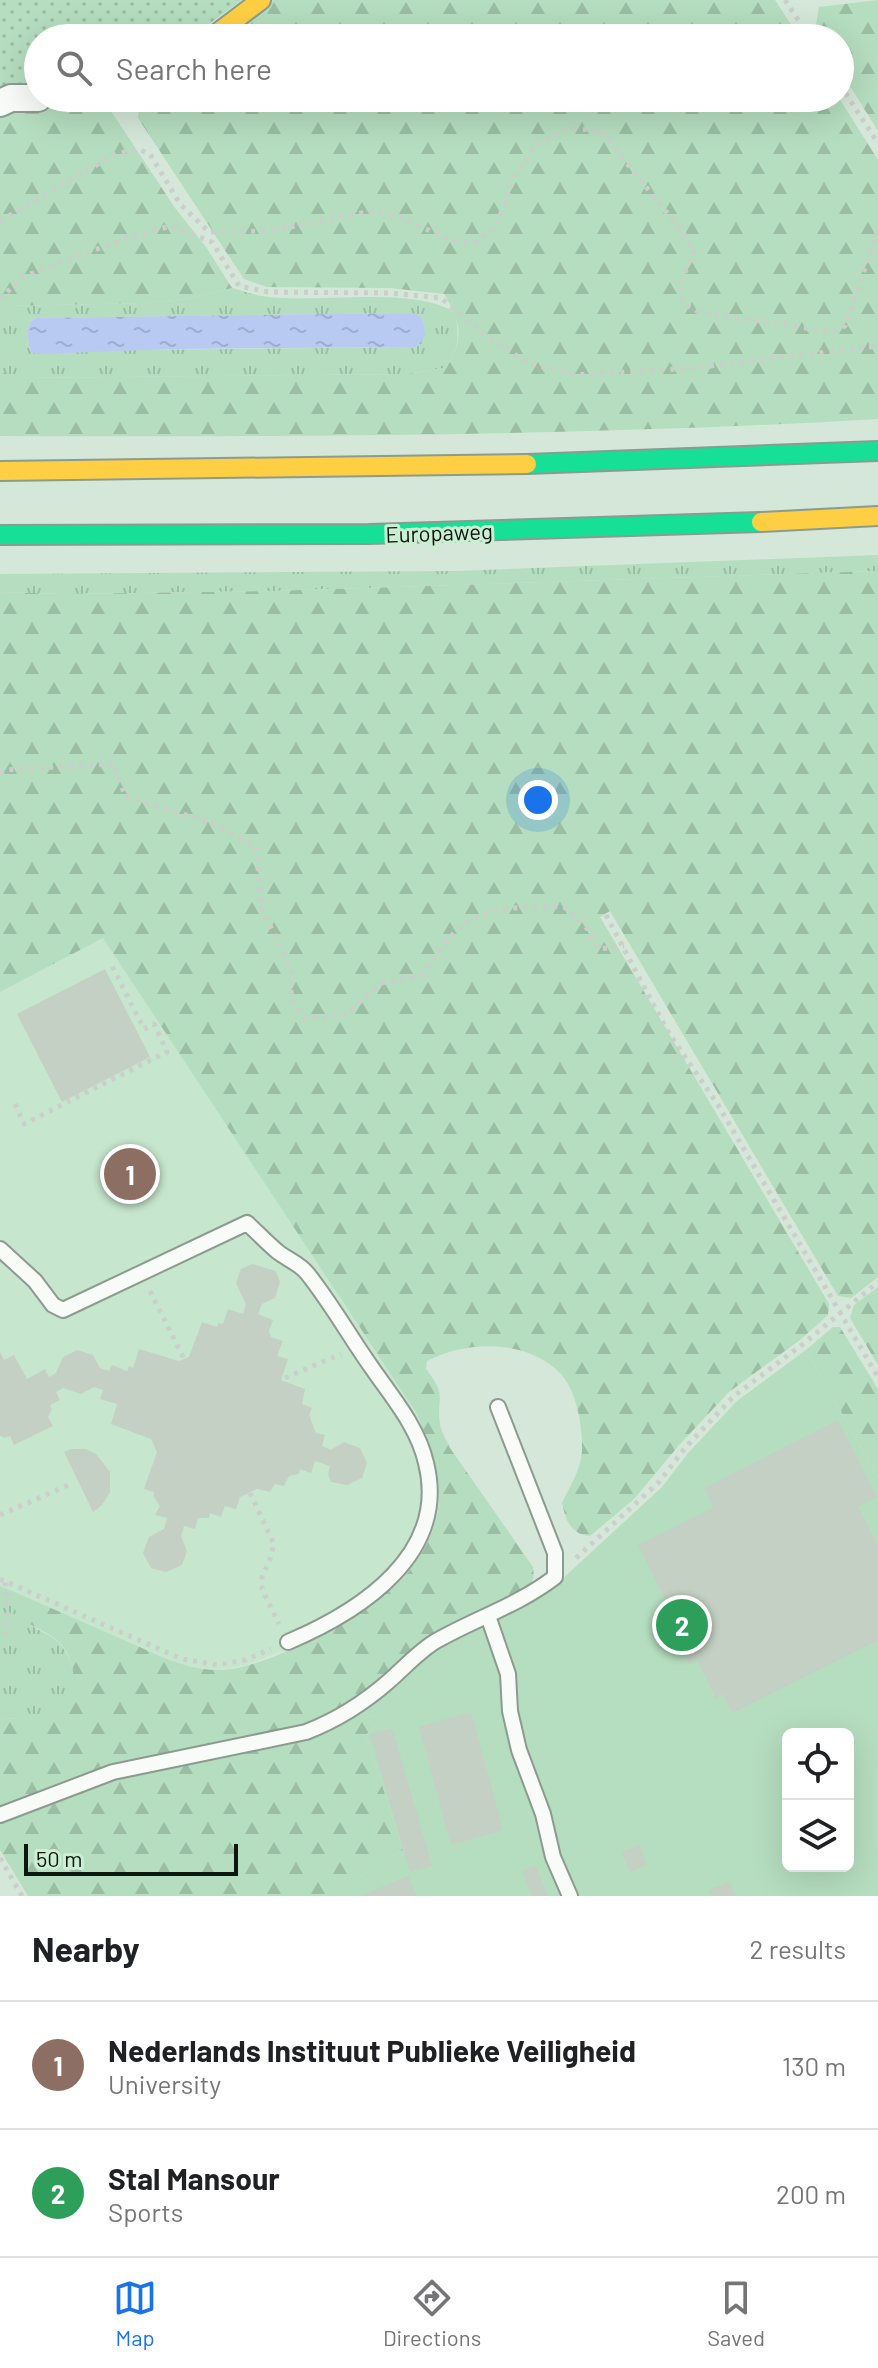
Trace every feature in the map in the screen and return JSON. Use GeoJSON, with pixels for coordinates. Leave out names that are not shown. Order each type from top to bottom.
{"type":"FeatureCollection","features":[{"type":"Feature","properties":{"kind":"main road"},"geometry":{"type":"LineString","coordinates":[[229,24],[261,0]]}},
{"type":"Feature","properties":{"kind":"main road"},"geometry":{"type":"LineString","coordinates":[[0,471],[632,462],[878,451]]}},
{"type":"Feature","properties":{"kind":"main road","name":"Europaweg"},"geometry":{"type":"LineString","coordinates":[[0,535],[369,534],[878,516]]}},
{"type":"Feature","properties":{"kind":"street"},"geometry":{"type":"LineString","coordinates":[[0,103],[11,98],[24,98]]}},
{"type":"Feature","properties":{"kind":"lane"},"geometry":{"type":"LineString","coordinates":[[0,1249],[35,1281],[53,1305],[63,1310],[247,1223],[279,1253],[305,1270],[408,1420],[426,1461],[430,1492],[428,1517],[417,1546],[397,1571],[342,1613],[288,1642]]}},
{"type":"Feature","properties":{"kind":"lane"},"geometry":{"type":"LineString","coordinates":[[0,1815],[113,1772],[306,1732],[325,1725],[386,1684],[434,1642],[531,1595],[555,1577],[555,1553],[498,1407]]}},
{"type":"Feature","properties":{"kind":"lane"},"geometry":{"type":"LineString","coordinates":[[488,1616],[508,1674],[510,1711],[519,1750],[543,1814],[553,1857],[570,1896]]}},
{"type":"Feature","properties":{"kind":"path"},"geometry":{"type":"LineString","coordinates":[[785,0],[801,24]]}},
{"type":"Feature","properties":{"kind":"path"},"geometry":{"type":"LineString","coordinates":[[854,106],[878,143]]}},
{"type":"Feature","properties":{"kind":"path"},"geometry":{"type":"LineString","coordinates":[[0,221],[117,153],[140,150],[150,154],[180,204],[209,232],[271,231],[372,211],[399,217],[453,241],[475,242],[496,226],[514,178],[537,144],[570,128],[601,131],[684,234],[694,251],[687,271],[679,281],[679,296],[688,306],[699,312],[833,332],[845,326],[878,230]]}},
{"type":"Feature","properties":{"kind":"path"},"geometry":{"type":"LineString","coordinates":[[0,299],[22,277],[130,237],[171,226],[212,242],[239,286],[268,292],[390,293],[441,298],[491,340],[527,362],[572,375],[694,368],[878,346]]}},
{"type":"Feature","properties":{"kind":"path"},"geometry":{"type":"LineString","coordinates":[[0,773],[6,770],[114,764],[125,796],[209,822],[256,847],[262,909],[292,971],[291,997],[303,1017],[320,1018],[347,1013],[382,983],[421,975],[457,929],[478,918],[515,907],[564,907],[586,927],[599,949],[624,946]]}},
{"type":"Feature","properties":{"kind":"path"},"geometry":{"type":"LineString","coordinates":[[606,915],[668,1032],[718,1105],[878,1377]]}},
{"type":"Feature","properties":{"kind":"path"},"geometry":{"type":"LineString","coordinates":[[15,1104],[24,1124],[167,1052],[154,1024],[144,1029],[112,966]]}},
{"type":"Feature","properties":{"kind":"path"},"geometry":{"type":"LineString","coordinates":[[141,1272],[184,1359]]}},
{"type":"Feature","properties":{"kind":"path"},"geometry":{"type":"LineString","coordinates":[[555,1577],[659,1482],[685,1448],[734,1396],[878,1282]]}},
{"type":"Feature","properties":{"kind":"path"},"geometry":{"type":"LineString","coordinates":[[285,1378],[356,1347]]}},
{"type":"Feature","properties":{"kind":"path"},"geometry":{"type":"LineString","coordinates":[[0,1515],[73,1483]]}},
{"type":"Feature","properties":{"kind":"path"},"geometry":{"type":"LineString","coordinates":[[2,1580],[182,1659],[218,1665],[245,1660],[288,1642],[262,1589],[262,1577],[274,1544],[250,1493]]}},
{"type":"Feature","properties":{"kind":"path"},"geometry":{"type":"LineString","coordinates":[[2,1580],[8,1614],[5,1636]]}},
{"type":"Feature","properties":{"kind":"path"},"geometry":{"type":"LineString","coordinates":[[0,1858],[22,1896]]}},
{"type":"Feature","properties":{"kind":"shaded area"},"geometry":{"type":"Polygon","coordinates":[[[103,938],[380,1355],[417,1414],[435,1458],[439,1491],[436,1520],[423,1552],[403,1578],[378,1599],[311,1640],[246,1665],[218,1671],[180,1664],[0,1586],[0,992],[103,938]]]}},
{"type":"Feature","properties":{"kind":"green space"},"geometry":{"type":"Polygon","coordinates":[[[0,0],[242,0],[209,24],[24,24],[24,84],[0,88],[0,0]]]}},
{"type":"Feature","properties":{"kind":"green space"},"geometry":{"type":"Polygon","coordinates":[[[273,0],[775,0],[791,24],[241,24],[273,0]]]}},
{"type":"Feature","properties":{"kind":"green space"},"geometry":{"type":"Polygon","coordinates":[[[878,0],[878,131],[854,92],[854,24],[816,24],[819,7],[878,0]]]}},
{"type":"Feature","properties":{"kind":"green space"},"geometry":{"type":"Polygon","coordinates":[[[24,106],[24,112],[112,112],[232,288],[185,299],[145,303],[8,306],[0,311],[0,111],[24,106]]]}},
{"type":"Feature","properties":{"kind":"green space"},"geometry":{"type":"Polygon","coordinates":[[[138,112],[848,112],[878,160],[878,419],[659,429],[439,434],[0,436],[0,371],[20,378],[408,374],[445,368],[456,349],[457,322],[444,294],[390,288],[267,287],[244,279],[138,118],[138,112]]]}},
{"type":"Feature","properties":{"kind":"green space"},"geometry":{"type":"Polygon","coordinates":[[[232,288],[269,297],[390,297],[414,300],[455,312],[457,341],[445,368],[408,374],[20,378],[0,371],[0,311],[8,306],[145,303],[185,299],[232,288]],[[414,313],[36,318],[31,321],[27,331],[30,351],[413,347],[414,313]]]}},
{"type":"Feature","properties":{"kind":"green space"},"geometry":{"type":"Polygon","coordinates":[[[878,555],[878,571],[272,591],[0,592],[0,574],[457,571],[878,555]]]}},
{"type":"Feature","properties":{"kind":"green space"},"geometry":{"type":"Polygon","coordinates":[[[878,571],[878,1277],[851,1298],[838,1296],[610,911],[600,917],[829,1304],[828,1315],[800,1340],[729,1392],[634,1499],[590,1536],[573,1529],[562,1503],[580,1465],[582,1442],[575,1400],[561,1374],[532,1354],[497,1346],[460,1349],[427,1361],[426,1369],[439,1391],[443,1433],[450,1448],[533,1567],[534,1576],[529,1589],[427,1638],[340,1711],[304,1727],[110,1768],[0,1808],[0,1719],[28,1716],[53,1707],[67,1694],[73,1680],[70,1658],[56,1639],[17,1613],[13,1599],[19,1594],[180,1663],[216,1670],[261,1662],[343,1622],[404,1577],[427,1543],[436,1520],[439,1492],[432,1452],[417,1414],[103,938],[0,992],[0,592],[272,591],[878,571]]]}},
{"type":"Feature","properties":{"kind":"green space"},"geometry":{"type":"Polygon","coordinates":[[[878,1287],[878,1365],[850,1318],[854,1305],[878,1287]]]}},
{"type":"Feature","properties":{"kind":"green space"},"geometry":{"type":"Polygon","coordinates":[[[833,1327],[840,1327],[878,1389],[878,1478],[806,1350],[833,1327]]]}},
{"type":"Feature","properties":{"kind":"green space"},"geometry":{"type":"Polygon","coordinates":[[[806,1350],[878,1478],[878,1896],[340,1896],[367,1872],[403,1850],[366,1735],[377,1724],[377,1717],[361,1711],[437,1648],[534,1601],[558,1583],[662,1487],[689,1452],[737,1401],[806,1350]]]}},
{"type":"Feature","properties":{"kind":"green space"},"geometry":{"type":"Polygon","coordinates":[[[0,1586],[19,1594],[13,1599],[26,1619],[58,1642],[71,1664],[73,1675],[68,1694],[61,1702],[51,1709],[24,1718],[0,1719],[0,1586]]]}},
{"type":"Feature","properties":{"kind":"green space"},"geometry":{"type":"Polygon","coordinates":[[[361,1711],[377,1717],[377,1724],[366,1735],[403,1850],[367,1872],[340,1896],[28,1896],[0,1850],[0,1822],[52,1800],[133,1775],[309,1734],[361,1711]]]}},
{"type":"Feature","properties":{"kind":"water"},"geometry":{"type":"Polygon","coordinates":[[[414,313],[422,318],[425,335],[421,344],[413,347],[35,354],[30,351],[27,331],[31,321],[36,318],[414,313]]]}},
{"type":"Feature","properties":{"kind":"building"},"geometry":{"type":"Polygon","coordinates":[[[105,969],[150,1057],[62,1102],[17,1014],[105,969]]]}},
{"type":"Feature","properties":{"kind":"building"},"geometry":{"type":"Polygon","coordinates":[[[252,1264],[276,1271],[280,1282],[275,1298],[262,1304],[258,1314],[273,1320],[269,1331],[271,1337],[283,1341],[277,1356],[288,1359],[281,1380],[305,1389],[302,1404],[312,1408],[309,1415],[316,1433],[325,1435],[322,1446],[331,1450],[344,1442],[360,1448],[367,1463],[362,1478],[347,1485],[331,1482],[328,1474],[330,1466],[315,1461],[311,1473],[300,1469],[299,1474],[289,1476],[284,1486],[275,1484],[270,1492],[257,1489],[240,1497],[236,1509],[225,1506],[221,1517],[210,1513],[209,1518],[198,1518],[195,1529],[184,1526],[181,1536],[187,1551],[182,1565],[166,1572],[151,1568],[143,1553],[149,1537],[164,1529],[167,1518],[155,1515],[160,1506],[154,1492],[144,1489],[157,1452],[151,1439],[111,1424],[117,1404],[100,1399],[103,1390],[94,1387],[81,1394],[63,1388],[56,1392],[60,1400],[50,1405],[52,1409],[48,1417],[53,1426],[14,1445],[10,1436],[0,1436],[0,1352],[4,1360],[14,1355],[27,1379],[45,1369],[49,1377],[56,1373],[63,1357],[77,1350],[93,1355],[100,1368],[109,1371],[112,1365],[127,1371],[129,1366],[133,1368],[139,1349],[179,1361],[189,1357],[202,1322],[217,1327],[219,1323],[223,1324],[228,1309],[243,1314],[246,1304],[236,1283],[241,1269],[252,1264]]]}},
{"type":"Feature","properties":{"kind":"building"},"geometry":{"type":"Polygon","coordinates":[[[838,1420],[877,1497],[858,1506],[878,1546],[878,1640],[732,1713],[723,1694],[716,1698],[697,1660],[689,1664],[679,1644],[686,1640],[638,1545],[714,1507],[704,1488],[838,1420]]]}},
{"type":"Feature","properties":{"kind":"building"},"geometry":{"type":"Polygon","coordinates":[[[86,1449],[96,1454],[110,1472],[110,1492],[93,1512],[64,1452],[86,1449]]]}},
{"type":"Feature","properties":{"kind":"building"},"geometry":{"type":"Polygon","coordinates":[[[471,1712],[503,1830],[451,1845],[419,1727],[471,1712]]]}},
{"type":"Feature","properties":{"kind":"building"},"geometry":{"type":"Polygon","coordinates":[[[392,1728],[432,1866],[410,1872],[370,1734],[392,1728]]]}},
{"type":"Feature","properties":{"kind":"building"},"geometry":{"type":"Polygon","coordinates":[[[639,1845],[647,1865],[630,1872],[622,1852],[639,1845]]]}},
{"type":"Feature","properties":{"kind":"building"},"geometry":{"type":"Polygon","coordinates":[[[535,1865],[548,1896],[532,1896],[522,1871],[535,1865]]]}},
{"type":"Feature","properties":{"kind":"building"},"geometry":{"type":"Polygon","coordinates":[[[408,1876],[417,1896],[361,1896],[408,1876]]]}},
{"type":"Feature","properties":{"kind":"building"},"geometry":{"type":"Polygon","coordinates":[[[730,1881],[736,1896],[712,1896],[709,1890],[730,1881]]]}},
{"type":"Feature","properties":{"kind":"traffic: fast"},"geometry":{"type":"LineString","coordinates":[[527,464],[878,451]]}},
{"type":"Feature","properties":{"kind":"traffic: fast"},"geometry":{"type":"LineString","coordinates":[[0,535],[369,534],[761,522]]}},
{"type":"Feature","properties":{"kind":"traffic: slow"},"geometry":{"type":"LineString","coordinates":[[229,24],[261,0]]}},
{"type":"Feature","properties":{"kind":"traffic: slow"},"geometry":{"type":"LineString","coordinates":[[0,471],[527,464]]}},
{"type":"Feature","properties":{"kind":"traffic: slow"},"geometry":{"type":"LineString","coordinates":[[761,522],[878,516]]}},
{"type":"Feature","properties":{"kind":"place","name":"Nederlands Instituut Publieke Veiligheid"},"geometry":{"type":"Point","coordinates":[130,1174]}},
{"type":"Feature","properties":{"kind":"place","name":"Stal Mansour"},"geometry":{"type":"Point","coordinates":[682,1625]}}]}
